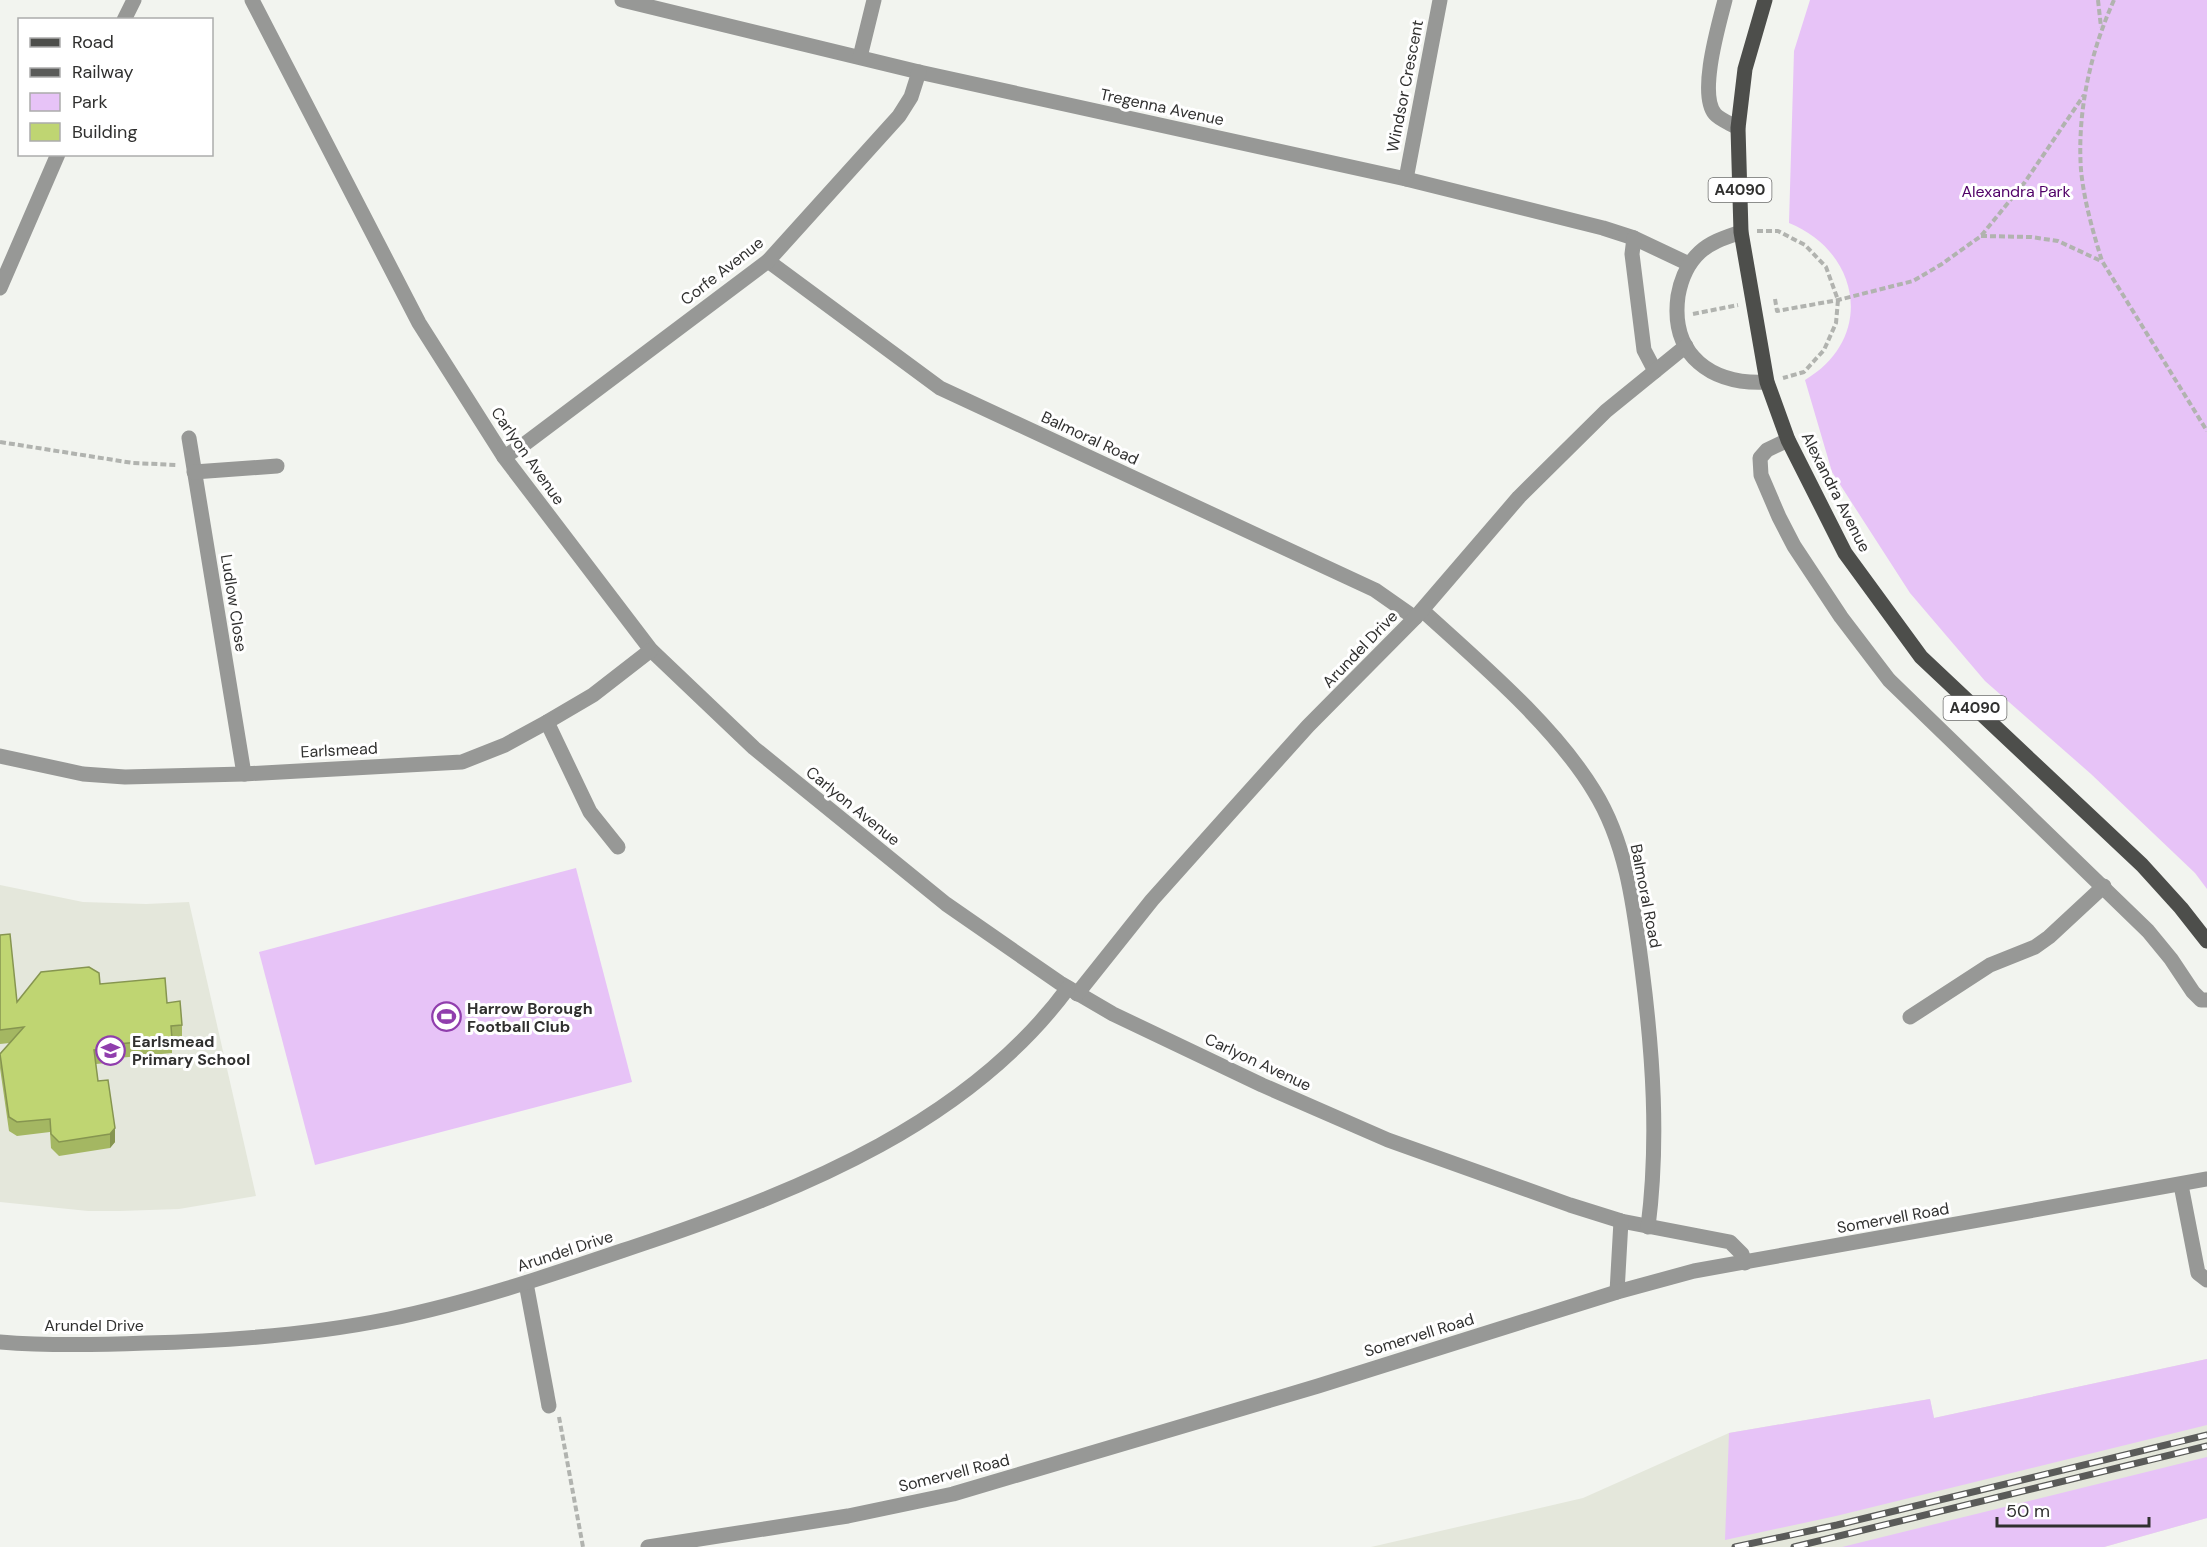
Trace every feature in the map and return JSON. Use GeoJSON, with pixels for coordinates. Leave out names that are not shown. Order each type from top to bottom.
{"type":"FeatureCollection","features":[{"type":"Feature","properties":{"kind":"main road","name":"Alexandra Avenue"},"geometry":{"type":"LineString","coordinates":[[1765,0],[1745,69],[1738,128],[1742,232],[1767,382],[1788,440],[1845,553],[1921,657],[2142,865],[2207,941]]}},
{"type":"Feature","properties":{"kind":"street"},"geometry":{"type":"LineString","coordinates":[[125,18],[134,0]]}},
{"type":"Feature","properties":{"kind":"street","name":"Carlyon Avenue"},"geometry":{"type":"LineString","coordinates":[[252,0],[419,323],[504,457],[651,650],[754,748],[946,904],[1073,991],[1113,1014],[1262,1085],[1388,1140],[1560,1202],[1621,1221],[1730,1242],[1742,1254],[1745,1263]]}},
{"type":"Feature","properties":{"kind":"street","name":"Tregenna Avenue"},"geometry":{"type":"LineString","coordinates":[[622,0],[919,72],[1406,179],[1603,228],[1635,238],[1689,264]]}},
{"type":"Feature","properties":{"kind":"street"},"geometry":{"type":"LineString","coordinates":[[860,57],[874,0]]}},
{"type":"Feature","properties":{"kind":"street","name":"Windsor Crescent"},"geometry":{"type":"LineString","coordinates":[[1406,179],[1440,0]]}},
{"type":"Feature","properties":{"kind":"street"},"geometry":{"type":"LineString","coordinates":[[1725,0],[1708,80],[1710,104],[1715,114],[1738,128]]}},
{"type":"Feature","properties":{"kind":"street","name":"Corfe Avenue"},"geometry":{"type":"LineString","coordinates":[[504,457],[526,443],[768,261],[899,116],[911,97],[919,72]]}},
{"type":"Feature","properties":{"kind":"street"},"geometry":{"type":"LineString","coordinates":[[0,288],[7,252],[57,156]]}},
{"type":"Feature","properties":{"kind":"street"},"geometry":{"type":"LineString","coordinates":[[1742,232],[1711,244],[1699,252],[1689,264],[1679,292],[1677,318],[1686,346],[1692,356],[1708,371],[1728,380],[1747,383],[1767,382]]}},
{"type":"Feature","properties":{"kind":"street"},"geometry":{"type":"LineString","coordinates":[[1635,238],[1632,254],[1644,350],[1655,371]]}},
{"type":"Feature","properties":{"kind":"street","name":"Balmoral Road"},"geometry":{"type":"LineString","coordinates":[[768,261],[940,388],[1376,590],[1418,614],[1521,704],[1564,750],[1594,791],[1613,831],[1623,860],[1634,909],[1648,1027],[1654,1133],[1654,1171],[1648,1227]]}},
{"type":"Feature","properties":{"kind":"street","name":"Arundel Drive"},"geometry":{"type":"LineString","coordinates":[[0,1342],[89,1345],[222,1341],[389,1319],[526,1283],[718,1217],[777,1194],[868,1151],[942,1106],[1008,1055],[1056,1004],[1073,991],[1308,726],[1418,614],[1512,505],[1550,465],[1606,411],[1686,346]]}},
{"type":"Feature","properties":{"kind":"street","name":"Ludlow Close"},"geometry":{"type":"LineString","coordinates":[[189,438],[243,774]]}},
{"type":"Feature","properties":{"kind":"street"},"geometry":{"type":"LineString","coordinates":[[1788,440],[1767,450],[1760,458],[1761,474],[1779,518],[1794,546],[1841,617],[1889,680],[2104,886],[2148,931],[2171,959],[2193,992],[2201,1000],[2207,1000]]}},
{"type":"Feature","properties":{"kind":"street"},"geometry":{"type":"LineString","coordinates":[[194,469],[277,466]]}},
{"type":"Feature","properties":{"kind":"street","name":"Earlsmead"},"geometry":{"type":"LineString","coordinates":[[0,756],[83,774],[125,777],[243,774],[462,762],[506,745],[593,695],[651,650]]}},
{"type":"Feature","properties":{"kind":"street"},"geometry":{"type":"LineString","coordinates":[[547,722],[590,812],[618,847]]}},
{"type":"Feature","properties":{"kind":"street"},"geometry":{"type":"LineString","coordinates":[[1910,1017],[1977,972],[2035,947],[2104,886]]}},
{"type":"Feature","properties":{"kind":"street","name":"Somervell Road"},"geometry":{"type":"LineString","coordinates":[[648,1547],[848,1516],[953,1494],[1318,1386],[1617,1292],[1694,1272],[2207,1179]]}},
{"type":"Feature","properties":{"kind":"street"},"geometry":{"type":"LineString","coordinates":[[2181,1185],[2198,1273],[2207,1280]]}},
{"type":"Feature","properties":{"kind":"street"},"geometry":{"type":"LineString","coordinates":[[1617,1292],[1621,1221]]}},
{"type":"Feature","properties":{"kind":"street"},"geometry":{"type":"LineString","coordinates":[[526,1283],[549,1406]]}},
{"type":"Feature","properties":{"kind":"path"},"geometry":{"type":"LineString","coordinates":[[2098,0],[2102,28]]}},
{"type":"Feature","properties":{"kind":"path"},"geometry":{"type":"LineString","coordinates":[[2114,0],[2102,28],[2084,95],[2081,127],[2081,172],[2093,230],[2102,261],[2207,431]]}},
{"type":"Feature","properties":{"kind":"path"},"geometry":{"type":"LineString","coordinates":[[1775,298],[1778,311],[1838,300],[1913,281],[1942,264],[1981,236],[2039,163],[2084,95]]}},
{"type":"Feature","properties":{"kind":"path"},"geometry":{"type":"LineString","coordinates":[[1778,231],[1805,245],[1826,267],[1838,300],[1836,323],[1824,350],[1804,372]]}},
{"type":"Feature","properties":{"kind":"path"},"geometry":{"type":"LineString","coordinates":[[1981,236],[2031,237],[2058,241],[2102,261]]}},
{"type":"Feature","properties":{"kind":"path"},"geometry":{"type":"LineString","coordinates":[[1677,318],[1740,305]]}},
{"type":"Feature","properties":{"kind":"path"},"geometry":{"type":"LineString","coordinates":[[0,442],[133,463],[194,469]]}},
{"type":"Feature","properties":{"kind":"path"},"geometry":{"type":"LineString","coordinates":[[549,1406],[558,1415],[583,1547]]}},
{"type":"Feature","properties":{"kind":"shaded area","name":"Earlsmead Primary School"},"geometry":{"type":"Polygon","coordinates":[[[0,885],[83,902],[146,904],[189,902],[256,1196],[179,1209],[120,1211],[88,1211],[0,1202],[0,885]]]}},
{"type":"Feature","properties":{"kind":"shaded area"},"geometry":{"type":"Polygon","coordinates":[[[2207,1359],[2207,1518],[2104,1547],[1371,1547],[1583,1498],[1729,1433],[1930,1399],[1934,1418],[2207,1359]]]}},
{"type":"Feature","properties":{"kind":"green space","name":"Alexandra Park"},"geometry":{"type":"Polygon","coordinates":[[[1810,0],[2207,0],[2207,889],[2195,873],[2091,774],[1985,681],[1910,593],[1832,472],[1805,380],[1827,363],[1842,342],[1850,320],[1850,297],[1844,275],[1832,254],[1813,236],[1789,223],[1794,51],[1810,0]]]}},
{"type":"Feature","properties":{"kind":"green space","name":"Harrow Borough Football Club"},"geometry":{"type":"Polygon","coordinates":[[[576,868],[632,1082],[315,1165],[259,952],[576,868]]]}},
{"type":"Feature","properties":{"kind":"green space"},"geometry":{"type":"Polygon","coordinates":[[[2207,1359],[2207,1425],[1836,1516],[1725,1540],[1729,1433],[1930,1399],[1934,1418],[2207,1359]]]}},
{"type":"Feature","properties":{"kind":"green space"},"geometry":{"type":"Polygon","coordinates":[[[2207,1457],[2207,1518],[2104,1547],[1842,1547],[2207,1457]]]}},
{"type":"Feature","properties":{"kind":"building"},"geometry":{"type":"Polygon","coordinates":[[[10,934],[17,1002],[41,972],[89,967],[99,973],[100,984],[165,978],[167,1003],[180,1001],[182,1025],[171,1026],[172,1039],[107,1045],[107,1049],[94,1050],[98,1081],[108,1080],[115,1128],[110,1134],[59,1142],[51,1134],[50,1119],[17,1122],[9,1117],[0,1054],[24,1027],[0,1030],[0,935],[10,934]]]}},
{"type":"Feature","properties":{"kind":"railway"},"geometry":{"type":"LineString","coordinates":[[1735,1547],[1837,1525],[2207,1435]]}},
{"type":"Feature","properties":{"kind":"railway"},"geometry":{"type":"LineString","coordinates":[[1794,1547],[2207,1446]]}},
{"type":"Feature","properties":{"kind":"place","name":"Harrow Borough Football Club"},"geometry":{"type":"Point","coordinates":[446,1017]}},
{"type":"Feature","properties":{"kind":"place","name":"Earlsmead Primary School"},"geometry":{"type":"Point","coordinates":[111,1050]}}]}
